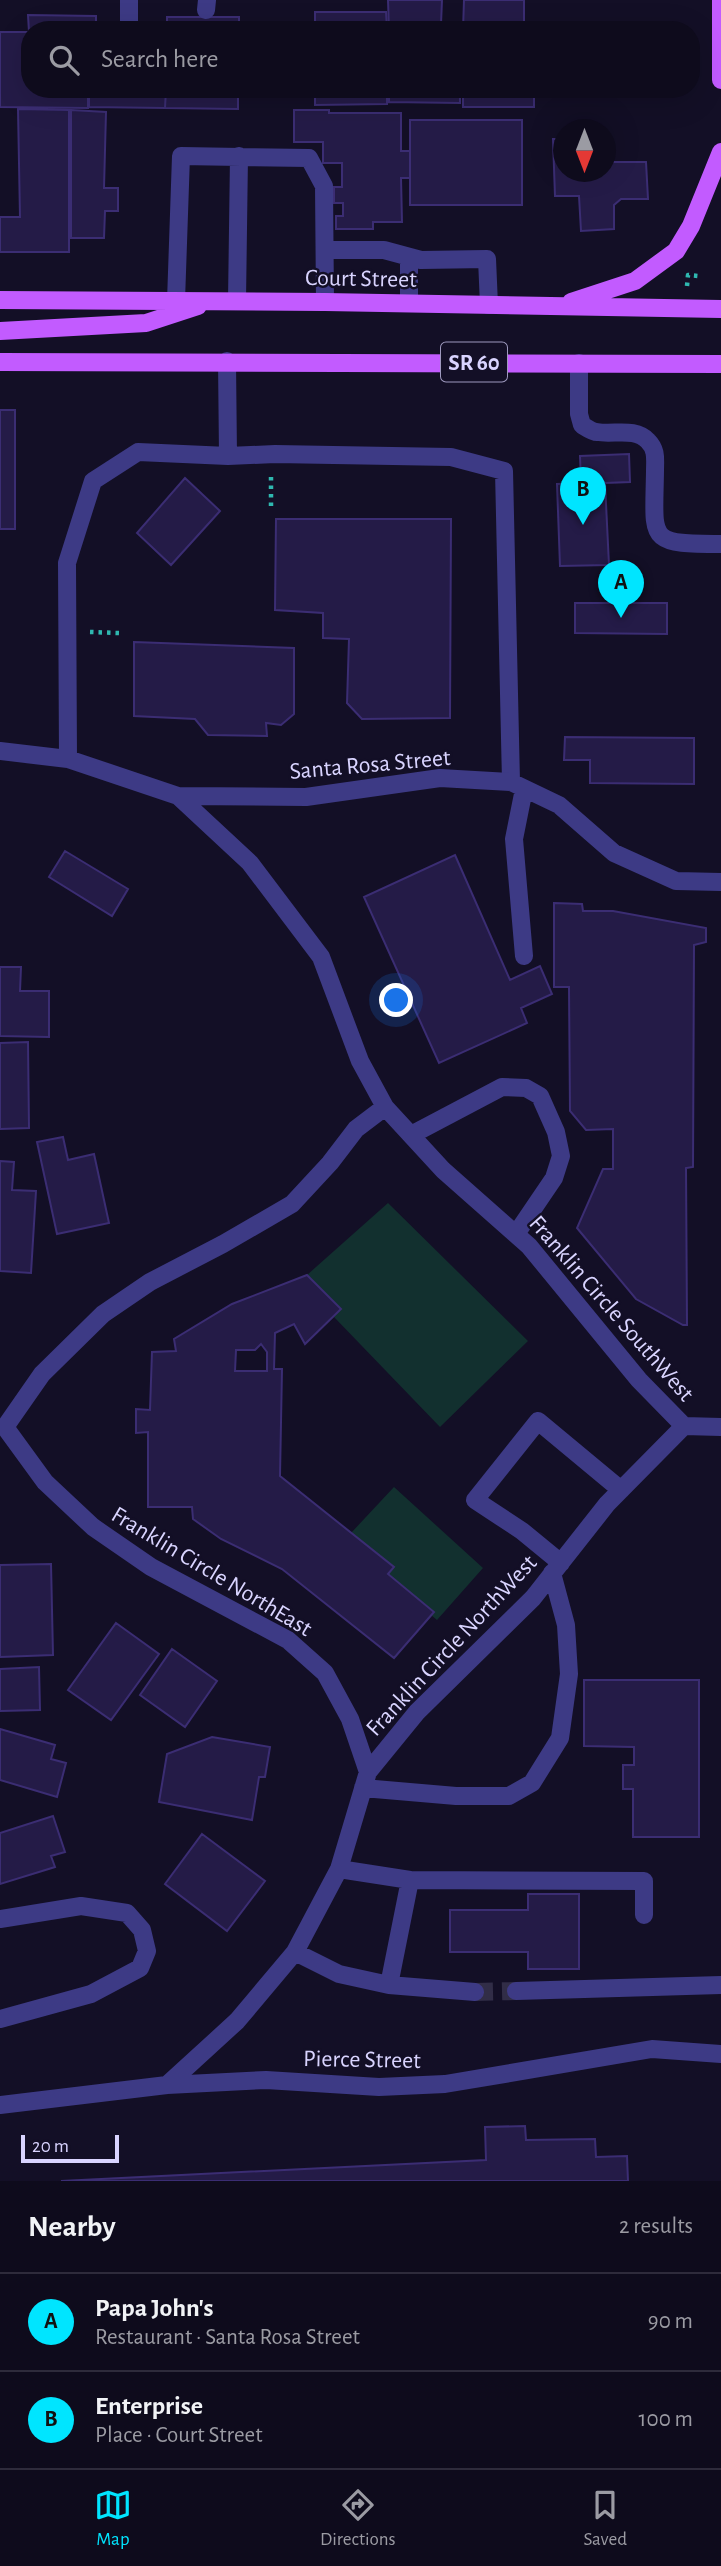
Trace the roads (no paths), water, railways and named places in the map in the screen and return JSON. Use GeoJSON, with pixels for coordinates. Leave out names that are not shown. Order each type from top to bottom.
{"type":"FeatureCollection","features":[{"type":"Feature","properties":{"kind":"main road"},"geometry":{"type":"LineString","coordinates":[[720,0],[721,80]]}},
{"type":"Feature","properties":{"kind":"main road"},"geometry":{"type":"LineString","coordinates":[[558,307],[635,281],[676,251],[691,226],[721,152]]}},
{"type":"Feature","properties":{"kind":"main road","name":"Court Street"},"geometry":{"type":"LineString","coordinates":[[0,300],[409,303],[721,309]]}},
{"type":"Feature","properties":{"kind":"main road"},"geometry":{"type":"LineString","coordinates":[[0,331],[146,323],[212,301]]}},
{"type":"Feature","properties":{"kind":"main road","name":"SR 60"},"geometry":{"type":"LineString","coordinates":[[0,362],[721,364]]}},
{"type":"Feature","properties":{"kind":"street"},"geometry":{"type":"LineString","coordinates":[[129,0],[129,21]]}},
{"type":"Feature","properties":{"kind":"street"},"geometry":{"type":"LineString","coordinates":[[176,301],[181,156],[239,156],[309,158],[324,186],[325,302]]}},
{"type":"Feature","properties":{"kind":"street"},"geometry":{"type":"LineString","coordinates":[[237,301],[239,156]]}},
{"type":"Feature","properties":{"kind":"street"},"geometry":{"type":"LineString","coordinates":[[325,250],[384,250],[421,260],[487,259],[489,305]]}},
{"type":"Feature","properties":{"kind":"street"},"geometry":{"type":"LineString","coordinates":[[409,257],[409,303]]}},
{"type":"Feature","properties":{"kind":"street"},"geometry":{"type":"LineString","coordinates":[[227,361],[228,456]]}},
{"type":"Feature","properties":{"kind":"street"},"geometry":{"type":"LineString","coordinates":[[579,363],[579,414],[582,425],[595,432],[631,432],[646,438],[655,449],[654,527],[661,538],[677,544],[721,544]]}},
{"type":"Feature","properties":{"kind":"street"},"geometry":{"type":"LineString","coordinates":[[68,759],[67,563],[93,481],[138,452],[228,456],[275,454],[451,457],[504,471],[518,785],[514,839],[524,956]]}},
{"type":"Feature","properties":{"kind":"street","name":"Santa Rosa Street"},"geometry":{"type":"LineString","coordinates":[[0,751],[68,759],[177,796],[306,797],[440,778],[518,785],[559,805],[614,852],[676,881],[721,882]]}},
{"type":"Feature","properties":{"kind":"street","name":"Franklin Circle SouthWest"},"geometry":{"type":"LineString","coordinates":[[177,796],[250,863],[321,957],[360,1061],[386,1107],[443,1170],[529,1246],[639,1380],[684,1426]]}},
{"type":"Feature","properties":{"kind":"street"},"geometry":{"type":"LineString","coordinates":[[411,1135],[502,1087],[526,1088],[540,1096],[556,1132],[561,1156],[554,1178],[516,1234]]}},
{"type":"Feature","properties":{"kind":"street"},"geometry":{"type":"LineString","coordinates":[[3,1427],[42,1374],[103,1314],[150,1282],[292,1204],[330,1163],[356,1129],[386,1107]]}},
{"type":"Feature","properties":{"kind":"street"},"geometry":{"type":"LineString","coordinates":[[366,1780],[456,1796],[509,1796],[532,1783],[560,1738],[569,1674],[566,1625],[557,1568],[522,1531],[475,1500],[538,1421],[621,1490]]}},
{"type":"Feature","properties":{"kind":"street"},"geometry":{"type":"LineString","coordinates":[[684,1426],[721,1427]]}},
{"type":"Feature","properties":{"kind":"street","name":"Franklin Circle NorthWest"},"geometry":{"type":"LineString","coordinates":[[167,2085],[237,2021],[295,1952],[339,1869],[366,1780],[417,1712],[533,1598],[621,1490],[684,1426]]}},
{"type":"Feature","properties":{"kind":"street","name":"Franklin Circle NorthEast"},"geometry":{"type":"LineString","coordinates":[[3,1427],[45,1482],[93,1527],[151,1567],[288,1640],[325,1673],[350,1719],[366,1780]]}},
{"type":"Feature","properties":{"kind":"street"},"geometry":{"type":"LineString","coordinates":[[339,1869],[410,1880],[644,1881],[644,1915]]}},
{"type":"Feature","properties":{"kind":"street"},"geometry":{"type":"LineString","coordinates":[[389,1985],[410,1880]]}},
{"type":"Feature","properties":{"kind":"street"},"geometry":{"type":"LineString","coordinates":[[0,1919],[81,1906],[127,1913],[142,1930],[147,1951],[140,1968],[91,1994],[0,2019]]}},
{"type":"Feature","properties":{"kind":"street"},"geometry":{"type":"LineString","coordinates":[[295,1952],[339,1974],[389,1985],[475,1993]]}},
{"type":"Feature","properties":{"kind":"street"},"geometry":{"type":"LineString","coordinates":[[516,1991],[721,1985]]}},
{"type":"Feature","properties":{"kind":"street","name":"Pierce Street"},"geometry":{"type":"LineString","coordinates":[[0,2105],[167,2085],[266,2080],[379,2087],[445,2084],[652,2049],[721,2054]]}},
{"type":"Feature","properties":{"kind":"tunnel"},"geometry":{"type":"LineString","coordinates":[[475,1992],[516,1991]]}},
{"type":"Feature","properties":{"kind":"place","name":"Enterprise"},"geometry":{"type":"Point","coordinates":[583,525]}},
{"type":"Feature","properties":{"kind":"place","name":"Papa John's"},"geometry":{"type":"Point","coordinates":[621,618]}}]}
